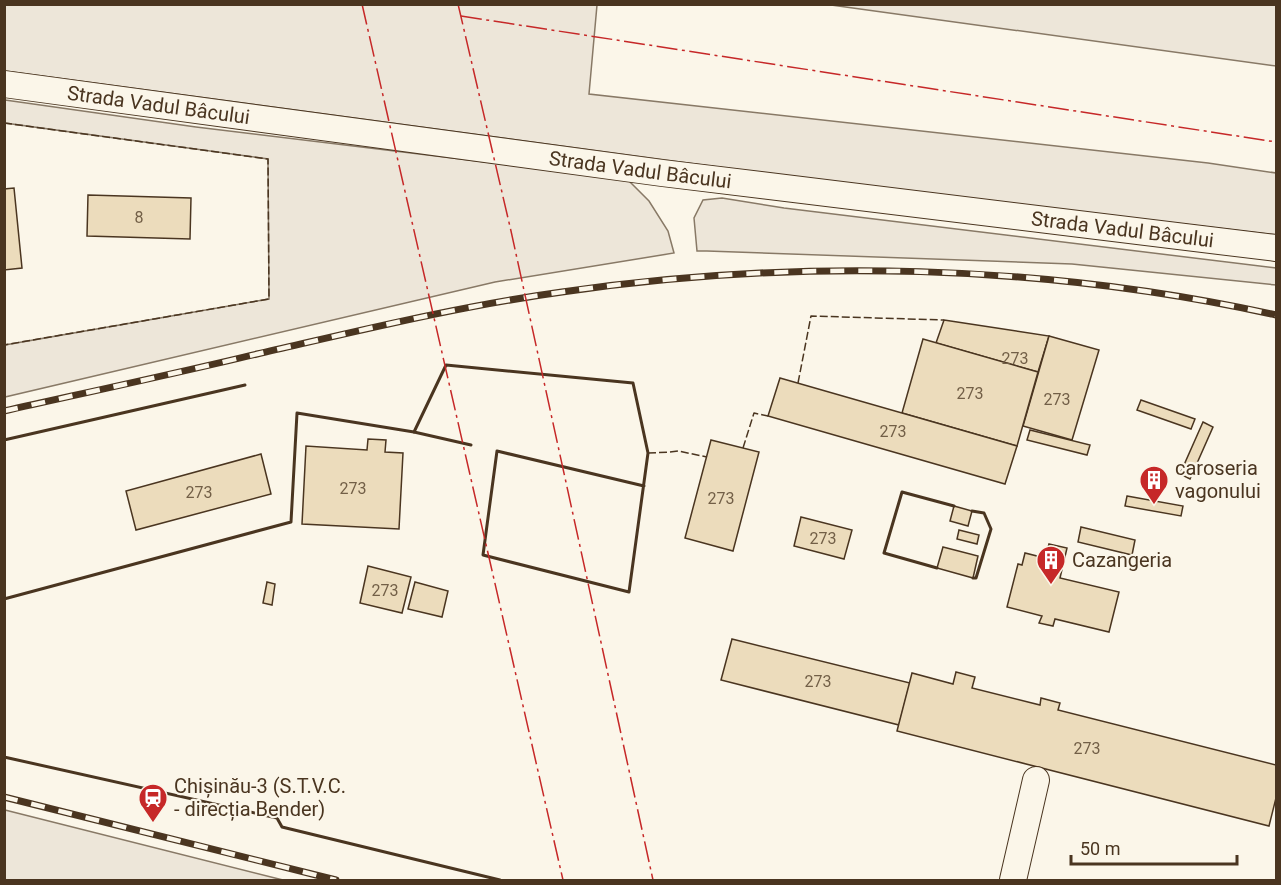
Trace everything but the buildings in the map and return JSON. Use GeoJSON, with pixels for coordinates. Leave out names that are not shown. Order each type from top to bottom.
{"type":"FeatureCollection","features":[{"type":"Feature","properties":{"kind":"street","name":"Strada Vadul Bâcului"},"geometry":{"type":"LineString","coordinates":[[4,84],[650,171],[1276,248]]}},
{"type":"Feature","properties":{"kind":"street"},"geometry":{"type":"LineString","coordinates":[[1013,880],[1036,780]]}},
{"type":"Feature","properties":{"kind":"shaded area"},"geometry":{"type":"Polygon","coordinates":[[[5,5],[597,5],[589,94],[1208,163],[1276,173],[1276,235],[844,184],[5,71],[5,5]]]}},
{"type":"Feature","properties":{"kind":"shaded area"},"geometry":{"type":"Polygon","coordinates":[[[831,5],[1276,5],[1276,66],[831,5]]]}},
{"type":"Feature","properties":{"kind":"shaded area"},"geometry":{"type":"Polygon","coordinates":[[[5,100],[196,127],[627,179],[649,201],[668,231],[674,253],[495,282],[5,397],[5,345],[269,299],[268,159],[5,123],[5,100]]]}},
{"type":"Feature","properties":{"kind":"shaded area"},"geometry":{"type":"Polygon","coordinates":[[[722,198],[784,208],[1276,268],[1276,285],[1072,264],[697,251],[694,218],[703,200],[722,198]]]}},
{"type":"Feature","properties":{"kind":"shaded area"},"geometry":{"type":"Polygon","coordinates":[[[5,810],[283,880],[5,880],[5,810]]]}},
{"type":"Feature","properties":{"kind":"railway"},"geometry":{"type":"LineString","coordinates":[[4,411],[485,304],[650,281],[740,274],[830,271],[1010,276],[1100,285],[1189,298],[1276,315]]}},
{"type":"Feature","properties":{"kind":"railway"},"geometry":{"type":"LineString","coordinates":[[4,797],[336,880]]}},
{"type":"Feature","properties":{"kind":"fence"},"geometry":{"type":"LineString","coordinates":[[4,123],[268,159],[269,299],[4,345]]}},
{"type":"Feature","properties":{"kind":"fence"},"geometry":{"type":"LineString","coordinates":[[798,383],[811,316],[944,320]]}},
{"type":"Feature","properties":{"kind":"fence"},"geometry":{"type":"LineString","coordinates":[[743,448],[754,413],[768,416]]}},
{"type":"Feature","properties":{"kind":"fence"},"geometry":{"type":"LineString","coordinates":[[648,453],[678,451],[707,457]]}},
{"type":"Feature","properties":{"kind":"wall"},"geometry":{"type":"LineString","coordinates":[[471,445],[414,432],[446,365],[633,383],[648,453],[629,592],[483,555],[497,451],[644,486]]}},
{"type":"Feature","properties":{"kind":"wall"},"geometry":{"type":"LineString","coordinates":[[4,440],[245,385]]}},
{"type":"Feature","properties":{"kind":"wall"},"geometry":{"type":"LineString","coordinates":[[4,599],[291,522],[297,413],[414,432]]}},
{"type":"Feature","properties":{"kind":"wall"},"geometry":{"type":"LineString","coordinates":[[937,568],[884,553],[902,492],[954,506]]}},
{"type":"Feature","properties":{"kind":"wall"},"geometry":{"type":"LineString","coordinates":[[972,511],[984,513],[991,529],[976,578],[973,578]]}},
{"type":"Feature","properties":{"kind":"wall"},"geometry":{"type":"LineString","coordinates":[[4,757],[277,818],[282,827],[500,880]]}},
{"type":"Feature","properties":{"kind":"power"},"geometry":{"type":"LineString","coordinates":[[362,4],[563,880]]}},
{"type":"Feature","properties":{"kind":"power"},"geometry":{"type":"LineString","coordinates":[[458,4],[511,231],[653,880]]}},
{"type":"Feature","properties":{"kind":"power"},"geometry":{"type":"LineString","coordinates":[[461,16],[1276,142]]}},
{"type":"Feature","properties":{"kind":"place","name":"caroseria vagonului"},"geometry":{"type":"Point","coordinates":[1154,506]}},
{"type":"Feature","properties":{"kind":"place","name":"Cazangeria"},"geometry":{"type":"Point","coordinates":[1051,586]}},
{"type":"Feature","properties":{"kind":"place","name":"Chișinău-3 (S.T.V.C. - direcția Bender)"},"geometry":{"type":"Point","coordinates":[153,824]}}]}
